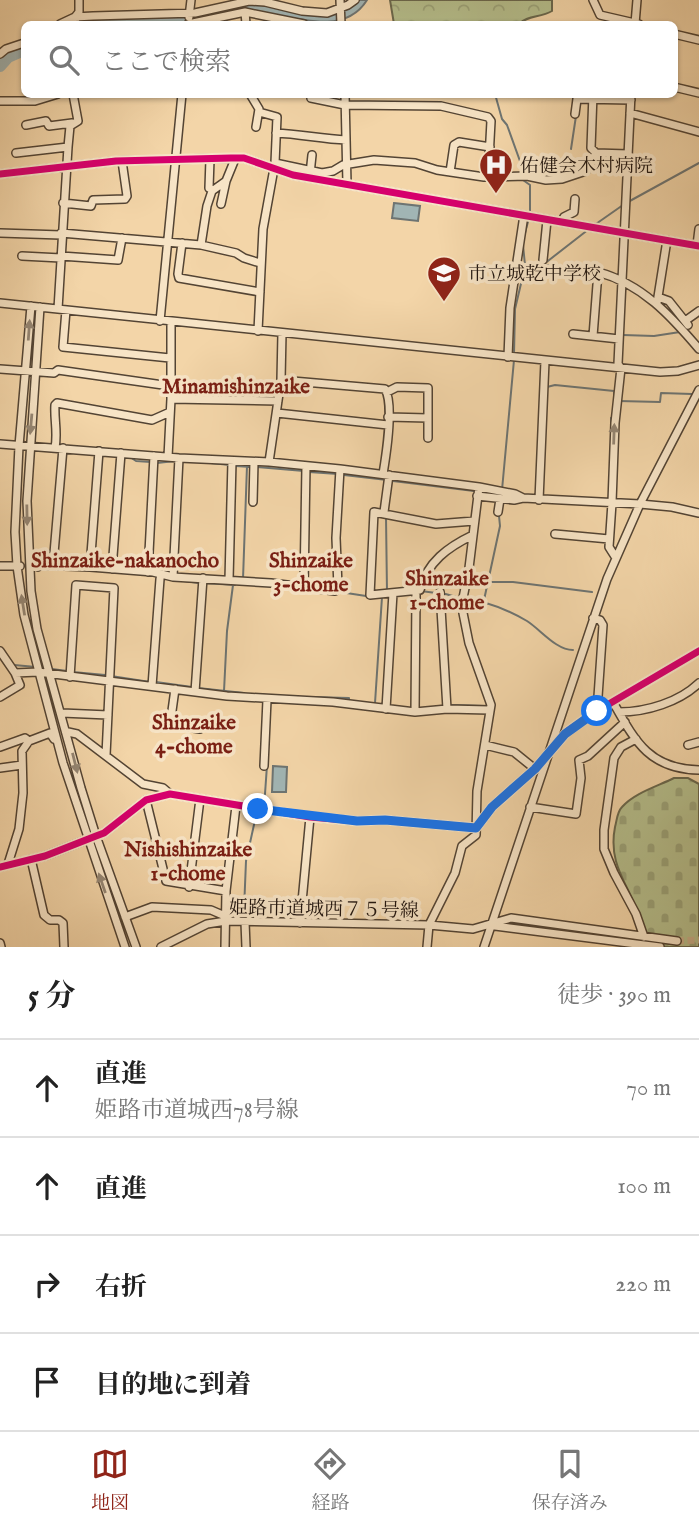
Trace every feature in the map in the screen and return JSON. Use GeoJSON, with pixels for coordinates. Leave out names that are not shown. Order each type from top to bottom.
{"type":"FeatureCollection","features":[{"type":"Feature","properties":{"kind":"street"},"geometry":{"type":"LineString","coordinates":[[79,0],[76,21],[190,13],[249,1],[317,13],[355,0]]}},
{"type":"Feature","properties":{"kind":"street"},"geometry":{"type":"LineString","coordinates":[[189,21],[191,0]]}},
{"type":"Feature","properties":{"kind":"street"},"geometry":{"type":"LineString","coordinates":[[593,0],[600,15],[624,21]]}},
{"type":"Feature","properties":{"kind":"street"},"geometry":{"type":"LineString","coordinates":[[636,21],[637,0]]}},
{"type":"Feature","properties":{"kind":"street"},"geometry":{"type":"LineString","coordinates":[[244,12],[246,21]]}},
{"type":"Feature","properties":{"kind":"street"},"geometry":{"type":"LineString","coordinates":[[219,21],[244,12],[276,21]]}},
{"type":"Feature","properties":{"kind":"street"},"geometry":{"type":"LineString","coordinates":[[678,35],[699,40]]}},
{"type":"Feature","properties":{"kind":"street"},"geometry":{"type":"LineString","coordinates":[[0,54],[21,44]]}},
{"type":"Feature","properties":{"kind":"street"},"geometry":{"type":"LineString","coordinates":[[678,88],[699,93]]}},
{"type":"Feature","properties":{"kind":"street"},"geometry":{"type":"LineString","coordinates":[[0,101],[35,101],[45,98]]}},
{"type":"Feature","properties":{"kind":"street"},"geometry":{"type":"LineString","coordinates":[[26,125],[46,121],[49,126],[78,121],[75,98]]}},
{"type":"Feature","properties":{"kind":"street"},"geometry":{"type":"LineString","coordinates":[[160,321],[182,98]]}},
{"type":"Feature","properties":{"kind":"street"},"geometry":{"type":"LineString","coordinates":[[252,98],[259,112],[256,127]]}},
{"type":"Feature","properties":{"kind":"street"},"geometry":{"type":"LineString","coordinates":[[311,98],[345,105],[441,106],[488,117],[491,121],[488,177]]}},
{"type":"Feature","properties":{"kind":"street"},"geometry":{"type":"LineString","coordinates":[[345,98],[346,184]]}},
{"type":"Feature","properties":{"kind":"street"},"geometry":{"type":"LineString","coordinates":[[575,114],[578,99],[586,98]]}},
{"type":"Feature","properties":{"kind":"street"},"geometry":{"type":"LineString","coordinates":[[593,98],[590,148],[596,153],[628,154]]}},
{"type":"Feature","properties":{"kind":"street"},"geometry":{"type":"LineString","coordinates":[[616,558],[609,547],[609,539],[615,423],[621,368],[618,364],[631,98]]}},
{"type":"Feature","properties":{"kind":"street"},"geometry":{"type":"LineString","coordinates":[[258,331],[263,229],[274,165],[276,133],[276,117],[259,112]]}},
{"type":"Feature","properties":{"kind":"street"},"geometry":{"type":"LineString","coordinates":[[630,113],[699,132]]}},
{"type":"Feature","properties":{"kind":"street"},"geometry":{"type":"LineString","coordinates":[[73,123],[70,126],[61,234],[63,347],[170,358]]}},
{"type":"Feature","properties":{"kind":"street"},"geometry":{"type":"LineString","coordinates":[[276,133],[302,135],[313,139],[346,140]]}},
{"type":"Feature","properties":{"kind":"street"},"geometry":{"type":"LineString","coordinates":[[450,172],[454,145],[459,142],[490,147]]}},
{"type":"Feature","properties":{"kind":"street"},"geometry":{"type":"LineString","coordinates":[[16,153],[68,147]]}},
{"type":"Feature","properties":{"kind":"street"},"geometry":{"type":"LineString","coordinates":[[0,174],[122,161],[243,159],[274,165],[292,175],[327,173],[360,161],[415,163],[450,172],[488,177],[525,176],[554,180],[583,173],[596,153]]}},
{"type":"Feature","properties":{"kind":"street"},"geometry":{"type":"LineString","coordinates":[[310,175],[312,155]]}},
{"type":"Feature","properties":{"kind":"street"},"geometry":{"type":"LineString","coordinates":[[209,188],[210,159]]}},
{"type":"Feature","properties":{"kind":"street"},"geometry":{"type":"LineString","coordinates":[[221,204],[235,159]]}},
{"type":"Feature","properties":{"kind":"street"},"geometry":{"type":"LineString","coordinates":[[63,203],[91,206],[93,200],[125,200],[127,197],[122,161]]}},
{"type":"Feature","properties":{"kind":"street"},"geometry":{"type":"LineString","coordinates":[[310,175],[346,184],[698,246],[699,229]]}},
{"type":"Feature","properties":{"kind":"street"},"geometry":{"type":"LineString","coordinates":[[201,245],[207,205],[212,191],[226,181]]}},
{"type":"Feature","properties":{"kind":"street"},"geometry":{"type":"LineString","coordinates":[[561,222],[564,217],[574,212],[575,199]]}},
{"type":"Feature","properties":{"kind":"street"},"geometry":{"type":"LineString","coordinates":[[512,357],[510,308],[527,216]]}},
{"type":"Feature","properties":{"kind":"street"},"geometry":{"type":"LineString","coordinates":[[543,260],[547,220]]}},
{"type":"Feature","properties":{"kind":"street"},"geometry":{"type":"LineString","coordinates":[[0,233],[61,234],[201,245],[236,253],[261,263]]}},
{"type":"Feature","properties":{"kind":"street"},"geometry":{"type":"LineString","coordinates":[[22,256],[118,260],[122,238]]}},
{"type":"Feature","properties":{"kind":"street"},"geometry":{"type":"LineString","coordinates":[[667,240],[658,300],[699,349]]}},
{"type":"Feature","properties":{"kind":"street"},"geometry":{"type":"LineString","coordinates":[[183,243],[179,278],[260,292]]}},
{"type":"Feature","properties":{"kind":"street"},"geometry":{"type":"LineString","coordinates":[[593,336],[598,272],[616,277],[658,300],[668,301],[686,323],[699,311]]}},
{"type":"Feature","properties":{"kind":"street"},"geometry":{"type":"LineString","coordinates":[[0,303],[621,368],[678,371],[699,365]]}},
{"type":"Feature","properties":{"kind":"street"},"geometry":{"type":"LineString","coordinates":[[31,306],[15,532],[24,615],[58,746],[125,947]]}},
{"type":"Feature","properties":{"kind":"street"},"geometry":{"type":"LineString","coordinates":[[40,307],[27,501],[29,566],[37,629],[96,836],[136,947]]}},
{"type":"Feature","properties":{"kind":"street"},"geometry":{"type":"LineString","coordinates":[[168,457],[172,399],[171,322]]}},
{"type":"Feature","properties":{"kind":"street"},"geometry":{"type":"LineString","coordinates":[[269,462],[281,380],[282,334]]}},
{"type":"Feature","properties":{"kind":"street"},"geometry":{"type":"LineString","coordinates":[[573,334],[619,340]]}},
{"type":"Feature","properties":{"kind":"street"},"geometry":{"type":"LineString","coordinates":[[539,500],[545,360]]}},
{"type":"Feature","properties":{"kind":"street"},"geometry":{"type":"LineString","coordinates":[[0,369],[54,373],[58,370],[170,386]]}},
{"type":"Feature","properties":{"kind":"street"},"geometry":{"type":"LineString","coordinates":[[281,380],[387,391],[397,387],[428,388],[428,438]]}},
{"type":"Feature","properties":{"kind":"street"},"geometry":{"type":"LineString","coordinates":[[384,512],[387,477],[387,391]]}},
{"type":"Feature","properties":{"kind":"street"},"geometry":{"type":"LineString","coordinates":[[484,947],[593,618],[616,558],[640,504],[698,393]]}},
{"type":"Feature","properties":{"kind":"street"},"geometry":{"type":"LineString","coordinates":[[172,399],[243,398],[278,401]]}},
{"type":"Feature","properties":{"kind":"street"},"geometry":{"type":"LineString","coordinates":[[53,565],[59,448],[55,405],[152,420],[170,412]]}},
{"type":"Feature","properties":{"kind":"street"},"geometry":{"type":"LineString","coordinates":[[277,413],[388,421],[428,418]]}},
{"type":"Feature","properties":{"kind":"street"},"geometry":{"type":"LineString","coordinates":[[0,444],[121,453],[154,460],[168,457],[179,461],[254,465],[269,462],[305,470],[387,477],[503,496],[640,504],[699,513]]}},
{"type":"Feature","properties":{"kind":"street"},"geometry":{"type":"LineString","coordinates":[[90,567],[99,451]]}},
{"type":"Feature","properties":{"kind":"street"},"geometry":{"type":"LineString","coordinates":[[112,569],[121,453]]}},
{"type":"Feature","properties":{"kind":"street"},"geometry":{"type":"LineString","coordinates":[[148,572],[154,460]]}},
{"type":"Feature","properties":{"kind":"street"},"geometry":{"type":"LineString","coordinates":[[173,576],[179,461]]}},
{"type":"Feature","properties":{"kind":"street"},"geometry":{"type":"LineString","coordinates":[[230,580],[232,463]]}},
{"type":"Feature","properties":{"kind":"street"},"geometry":{"type":"LineString","coordinates":[[253,502],[254,465]]}},
{"type":"Feature","properties":{"kind":"street"},"geometry":{"type":"LineString","coordinates":[[304,587],[305,470]]}},
{"type":"Feature","properties":{"kind":"street"},"geometry":{"type":"LineString","coordinates":[[0,566],[173,576],[203,582],[246,581],[335,591],[338,587],[336,538],[340,472]]}},
{"type":"Feature","properties":{"kind":"street"},"geometry":{"type":"LineString","coordinates":[[427,947],[429,925],[455,873],[462,846],[476,835],[477,791],[491,705],[469,643],[463,613],[478,491]]}},
{"type":"Feature","properties":{"kind":"street"},"geometry":{"type":"LineString","coordinates":[[499,512],[503,496]]}},
{"type":"Feature","properties":{"kind":"street"},"geometry":{"type":"LineString","coordinates":[[473,535],[445,550],[427,571],[420,590],[370,595],[374,512],[436,524],[474,521]]}},
{"type":"Feature","properties":{"kind":"street"},"geometry":{"type":"LineString","coordinates":[[555,534],[609,539]]}},
{"type":"Feature","properties":{"kind":"street"},"geometry":{"type":"LineString","coordinates":[[38,567],[90,567],[148,572],[162,577]]}},
{"type":"Feature","properties":{"kind":"street"},"geometry":{"type":"LineString","coordinates":[[152,686],[162,577]]}},
{"type":"Feature","properties":{"kind":"street"},"geometry":{"type":"LineString","coordinates":[[195,692],[203,582]]}},
{"type":"Feature","properties":{"kind":"street"},"geometry":{"type":"LineString","coordinates":[[70,677],[76,585],[114,588],[106,753]]}},
{"type":"Feature","properties":{"kind":"street"},"geometry":{"type":"LineString","coordinates":[[440,592],[447,709]]}},
{"type":"Feature","properties":{"kind":"street"},"geometry":{"type":"LineString","coordinates":[[386,709],[390,595]]}},
{"type":"Feature","properties":{"kind":"street"},"geometry":{"type":"LineString","coordinates":[[415,712],[416,595]]}},
{"type":"Feature","properties":{"kind":"street"},"geometry":{"type":"LineString","coordinates":[[593,618],[600,620],[603,625],[597,711]]}},
{"type":"Feature","properties":{"kind":"street"},"geometry":{"type":"LineString","coordinates":[[475,828],[492,807],[535,769],[565,734],[597,711],[699,650]]}},
{"type":"Feature","properties":{"kind":"street"},"geometry":{"type":"LineString","coordinates":[[0,651],[20,685],[0,697]]}},
{"type":"Feature","properties":{"kind":"street"},"geometry":{"type":"LineString","coordinates":[[15,673],[109,677],[195,692],[267,700],[333,702],[415,712],[447,709],[489,710]]}},
{"type":"Feature","properties":{"kind":"street"},"geometry":{"type":"LineString","coordinates":[[619,712],[639,712],[688,694],[699,683]]}},
{"type":"Feature","properties":{"kind":"street"},"geometry":{"type":"LineString","coordinates":[[175,689],[171,718],[173,725],[200,729]]}},
{"type":"Feature","properties":{"kind":"street"},"geometry":{"type":"LineString","coordinates":[[264,766],[267,700]]}},
{"type":"Feature","properties":{"kind":"street"},"geometry":{"type":"LineString","coordinates":[[613,702],[636,739],[656,760],[675,768],[699,769]]}},
{"type":"Feature","properties":{"kind":"street"},"geometry":{"type":"LineString","coordinates":[[62,713],[108,715]]}},
{"type":"Feature","properties":{"kind":"street"},"geometry":{"type":"LineString","coordinates":[[530,807],[576,814],[579,760],[588,756],[625,722]]}},
{"type":"Feature","properties":{"kind":"street"},"geometry":{"type":"LineString","coordinates":[[68,732],[77,734],[106,753],[142,783],[163,788],[170,794]]}},
{"type":"Feature","properties":{"kind":"street"},"geometry":{"type":"LineString","coordinates":[[4,865],[19,829],[23,793],[22,751],[29,741],[50,733],[58,746]]}},
{"type":"Feature","properties":{"kind":"street"},"geometry":{"type":"LineString","coordinates":[[0,747],[25,738],[29,741]]}},
{"type":"Feature","properties":{"kind":"street"},"geometry":{"type":"LineString","coordinates":[[636,739],[621,747],[614,758],[604,849],[636,914],[644,937]]}},
{"type":"Feature","properties":{"kind":"street"},"geometry":{"type":"LineString","coordinates":[[688,745],[699,742]]}},
{"type":"Feature","properties":{"kind":"street"},"geometry":{"type":"LineString","coordinates":[[485,746],[514,752],[535,769]]}},
{"type":"Feature","properties":{"kind":"street"},"geometry":{"type":"LineString","coordinates":[[0,768],[22,765]]}},
{"type":"Feature","properties":{"kind":"street"},"geometry":{"type":"LineString","coordinates":[[4,865],[31,861],[104,833],[146,800],[170,794],[310,817],[475,828]]}},
{"type":"Feature","properties":{"kind":"street"},"geometry":{"type":"LineString","coordinates":[[189,887],[200,799]]}},
{"type":"Feature","properties":{"kind":"street"},"geometry":{"type":"LineString","coordinates":[[146,800],[166,881],[189,887],[226,891]]}},
{"type":"Feature","properties":{"kind":"street"},"geometry":{"type":"LineString","coordinates":[[225,947],[226,891],[236,806]]}},
{"type":"Feature","properties":{"kind":"street"},"geometry":{"type":"LineString","coordinates":[[300,923],[310,817]]}},
{"type":"Feature","properties":{"kind":"street"},"geometry":{"type":"LineString","coordinates":[[31,861],[44,915],[50,920],[63,923],[64,946]]}},
{"type":"Feature","properties":{"kind":"street"},"geometry":{"type":"LineString","coordinates":[[125,917],[152,907],[211,911],[225,918]]}},
{"type":"Feature","properties":{"kind":"street","name":"姫路市道城西７５号線"},"geometry":{"type":"LineString","coordinates":[[161,947],[225,918],[246,922],[429,925],[473,929],[491,926]]}},
{"type":"Feature","properties":{"kind":"street"},"geometry":{"type":"LineString","coordinates":[[491,926],[511,918],[677,941]]}},
{"type":"Feature","properties":{"kind":"street"},"geometry":{"type":"LineString","coordinates":[[246,922],[246,947]]}},
{"type":"Feature","properties":{"kind":"street"},"geometry":{"type":"LineString","coordinates":[[491,926],[660,947]]}},
{"type":"Feature","properties":{"kind":"street"},"geometry":{"type":"LineString","coordinates":[[580,947],[582,938]]}},
{"type":"Feature","properties":{"kind":"green space"},"geometry":{"type":"Polygon","coordinates":[[[390,0],[552,0],[552,11],[523,21],[394,21],[390,0]]]}},
{"type":"Feature","properties":{"kind":"green space"},"geometry":{"type":"Polygon","coordinates":[[[674,778],[688,778],[699,784],[699,947],[641,947],[638,914],[616,860],[613,845],[615,827],[619,811],[627,802],[674,778]]]}},
{"type":"Feature","properties":{"kind":"shaded area"},"geometry":{"type":"Polygon","coordinates":[[[358,0],[367,0],[359,10],[333,21],[309,21],[280,15],[278,9],[320,15],[340,12],[358,0]]]}},
{"type":"Feature","properties":{"kind":"shaded area"},"geometry":{"type":"Polygon","coordinates":[[[394,203],[420,206],[418,221],[392,218],[394,203]]]}},
{"type":"Feature","properties":{"kind":"shaded area"},"geometry":{"type":"Polygon","coordinates":[[[273,766],[287,767],[286,792],[272,792],[273,766]]]}},
{"type":"Feature","properties":{"kind":"waterway"},"geometry":{"type":"LineString","coordinates":[[86,21],[192,18],[244,6],[256,6],[295,16]]}},
{"type":"Feature","properties":{"kind":"waterway"},"geometry":{"type":"LineString","coordinates":[[0,66],[8,57],[21,51]]}},
{"type":"Feature","properties":{"kind":"waterway"},"geometry":{"type":"LineString","coordinates":[[496,98],[525,175]]}},
{"type":"Feature","properties":{"kind":"waterway"},"geometry":{"type":"LineString","coordinates":[[571,149],[576,116]]}},
{"type":"Feature","properties":{"kind":"waterway"},"geometry":{"type":"LineString","coordinates":[[628,202],[699,163]]}},
{"type":"Feature","properties":{"kind":"waterway"},"geometry":{"type":"LineString","coordinates":[[523,180],[530,185],[530,212]]}},
{"type":"Feature","properties":{"kind":"waterway"},"geometry":{"type":"LineString","coordinates":[[593,226],[623,205]]}},
{"type":"Feature","properties":{"kind":"waterway"},"geometry":{"type":"LineString","coordinates":[[525,233],[529,218]]}},
{"type":"Feature","properties":{"kind":"waterway"},"geometry":{"type":"LineString","coordinates":[[514,354],[515,309],[524,271],[544,264],[589,229]]}},
{"type":"Feature","properties":{"kind":"waterway"},"geometry":{"type":"LineString","coordinates":[[523,245],[525,265],[528,268]]}},
{"type":"Feature","properties":{"kind":"waterway"},"geometry":{"type":"LineString","coordinates":[[547,265],[597,271]]}},
{"type":"Feature","properties":{"kind":"waterway"},"geometry":{"type":"LineString","coordinates":[[623,335],[654,336],[680,332]]}},
{"type":"Feature","properties":{"kind":"waterway"},"geometry":{"type":"LineString","coordinates":[[502,490],[514,360]]}},
{"type":"Feature","properties":{"kind":"waterway"},"geometry":{"type":"LineString","coordinates":[[547,387],[555,385],[614,391],[614,401]]}},
{"type":"Feature","properties":{"kind":"waterway"},"geometry":{"type":"LineString","coordinates":[[619,401],[660,402],[661,393],[692,394]]}},
{"type":"Feature","properties":{"kind":"waterway"},"geometry":{"type":"LineString","coordinates":[[611,460],[613,417]]}},
{"type":"Feature","properties":{"kind":"waterway"},"geometry":{"type":"LineString","coordinates":[[130,457],[136,461],[151,462]]}},
{"type":"Feature","properties":{"kind":"waterway"},"geometry":{"type":"LineString","coordinates":[[157,463],[175,461]]}},
{"type":"Feature","properties":{"kind":"waterway"},"geometry":{"type":"LineString","coordinates":[[201,462],[230,465]]}},
{"type":"Feature","properties":{"kind":"waterway"},"geometry":{"type":"LineString","coordinates":[[236,466],[251,467]]}},
{"type":"Feature","properties":{"kind":"waterway"},"geometry":{"type":"LineString","coordinates":[[243,579],[247,466]]}},
{"type":"Feature","properties":{"kind":"waterway"},"geometry":{"type":"LineString","coordinates":[[257,467],[304,471]]}},
{"type":"Feature","properties":{"kind":"waterway"},"geometry":{"type":"LineString","coordinates":[[309,472],[338,474]]}},
{"type":"Feature","properties":{"kind":"waterway"},"geometry":{"type":"LineString","coordinates":[[344,475],[387,480]]}},
{"type":"Feature","properties":{"kind":"waterway"},"geometry":{"type":"LineString","coordinates":[[393,481],[474,491]]}},
{"type":"Feature","properties":{"kind":"waterway"},"geometry":{"type":"LineString","coordinates":[[480,492],[491,493]]}},
{"type":"Feature","properties":{"kind":"waterway"},"geometry":{"type":"LineString","coordinates":[[484,600],[500,526],[499,516]]}},
{"type":"Feature","properties":{"kind":"waterway"},"geometry":{"type":"LineString","coordinates":[[386,517],[387,592]]}},
{"type":"Feature","properties":{"kind":"waterway"},"geometry":{"type":"LineString","coordinates":[[184,581],[199,583]]}},
{"type":"Feature","properties":{"kind":"waterway"},"geometry":{"type":"LineString","coordinates":[[491,582],[513,582],[592,592]]}},
{"type":"Feature","properties":{"kind":"waterway"},"geometry":{"type":"LineString","coordinates":[[205,583],[235,585]]}},
{"type":"Feature","properties":{"kind":"waterway"},"geometry":{"type":"LineString","coordinates":[[224,691],[233,585]]}},
{"type":"Feature","properties":{"kind":"waterway"},"geometry":{"type":"LineString","coordinates":[[421,591],[436,593]]}},
{"type":"Feature","properties":{"kind":"waterway"},"geometry":{"type":"LineString","coordinates":[[340,592],[366,596]]}},
{"type":"Feature","properties":{"kind":"waterway"},"geometry":{"type":"LineString","coordinates":[[442,593],[460,598]]}},
{"type":"Feature","properties":{"kind":"waterway"},"geometry":{"type":"LineString","coordinates":[[375,703],[382,597]]}},
{"type":"Feature","properties":{"kind":"waterway"},"geometry":{"type":"LineString","coordinates":[[465,599],[512,613],[561,647],[573,650]]}},
{"type":"Feature","properties":{"kind":"waterway"},"geometry":{"type":"LineString","coordinates":[[14,665],[36,667]]}},
{"type":"Feature","properties":{"kind":"waterway"},"geometry":{"type":"LineString","coordinates":[[52,669],[67,671]]}},
{"type":"Feature","properties":{"kind":"waterway"},"geometry":{"type":"LineString","coordinates":[[73,672],[105,675]]}},
{"type":"Feature","properties":{"kind":"waterway"},"geometry":{"type":"LineString","coordinates":[[111,676],[150,682]]}},
{"type":"Feature","properties":{"kind":"waterway"},"geometry":{"type":"LineString","coordinates":[[156,682],[192,687]]}},
{"type":"Feature","properties":{"kind":"waterway"},"geometry":{"type":"LineString","coordinates":[[198,688],[244,693]]}},
{"type":"Feature","properties":{"kind":"waterway"},"geometry":{"type":"LineString","coordinates":[[260,694],[272,696]]}},
{"type":"Feature","properties":{"kind":"waterway"},"geometry":{"type":"LineString","coordinates":[[309,697],[349,698],[349,701]]}},
{"type":"Feature","properties":{"kind":"waterway"},"geometry":{"type":"LineString","coordinates":[[451,705],[487,706]]}},
{"type":"Feature","properties":{"kind":"waterway"},"geometry":{"type":"LineString","coordinates":[[261,807],[265,794],[268,751]]}},
{"type":"Feature","properties":{"kind":"waterway"},"geometry":{"type":"LineString","coordinates":[[244,910],[246,861],[257,811]]}},
{"type":"Feature","properties":{"kind":"tunnel"},"geometry":{"type":"LineString","coordinates":[[677,941],[699,940]]}},
{"type":"Feature","properties":{"kind":"cycle path"},"geometry":{"type":"LineString","coordinates":[[0,174],[116,161],[244,158],[293,175],[699,246]]}},
{"type":"Feature","properties":{"kind":"cycle path"},"geometry":{"type":"LineString","coordinates":[[0,867],[45,856],[104,833],[146,800],[170,794],[310,817],[476,828],[492,807],[535,769],[568,731],[699,651]]}},
{"type":"Feature","properties":{"kind":"place","name":"佑健会木村病院"},"geometry":{"type":"Point","coordinates":[496,195]}},
{"type":"Feature","properties":{"kind":"place","name":"市立城乾中学校"},"geometry":{"type":"Point","coordinates":[444,303]}},
{"type":"Feature","properties":{"kind":"district","name":"Minamishinzaike"},"geometry":{"type":"Point","coordinates":[236,386]}},
{"type":"Feature","properties":{"kind":"district","name":"Shinzaike-nakanocho"},"geometry":{"type":"Point","coordinates":[125,560]}},
{"type":"Feature","properties":{"kind":"district","name":"Shinzaike 3-chome"},"geometry":{"type":"Point","coordinates":[311,572]}},
{"type":"Feature","properties":{"kind":"district","name":"Shinzaike 1-chome"},"geometry":{"type":"Point","coordinates":[447,590]}},
{"type":"Feature","properties":{"kind":"district","name":"Shinzaike 4-chome"},"geometry":{"type":"Point","coordinates":[194,734]}},
{"type":"Feature","properties":{"kind":"district","name":"Nishishinzaike 1-chome"},"geometry":{"type":"Point","coordinates":[188,861]}},
{"type":"Feature","properties":{"kind":"route"},"geometry":{"type":"LineString","coordinates":[[258,809],[310,817],[476,828],[492,807],[535,769],[565,734],[597,711]]}}]}
